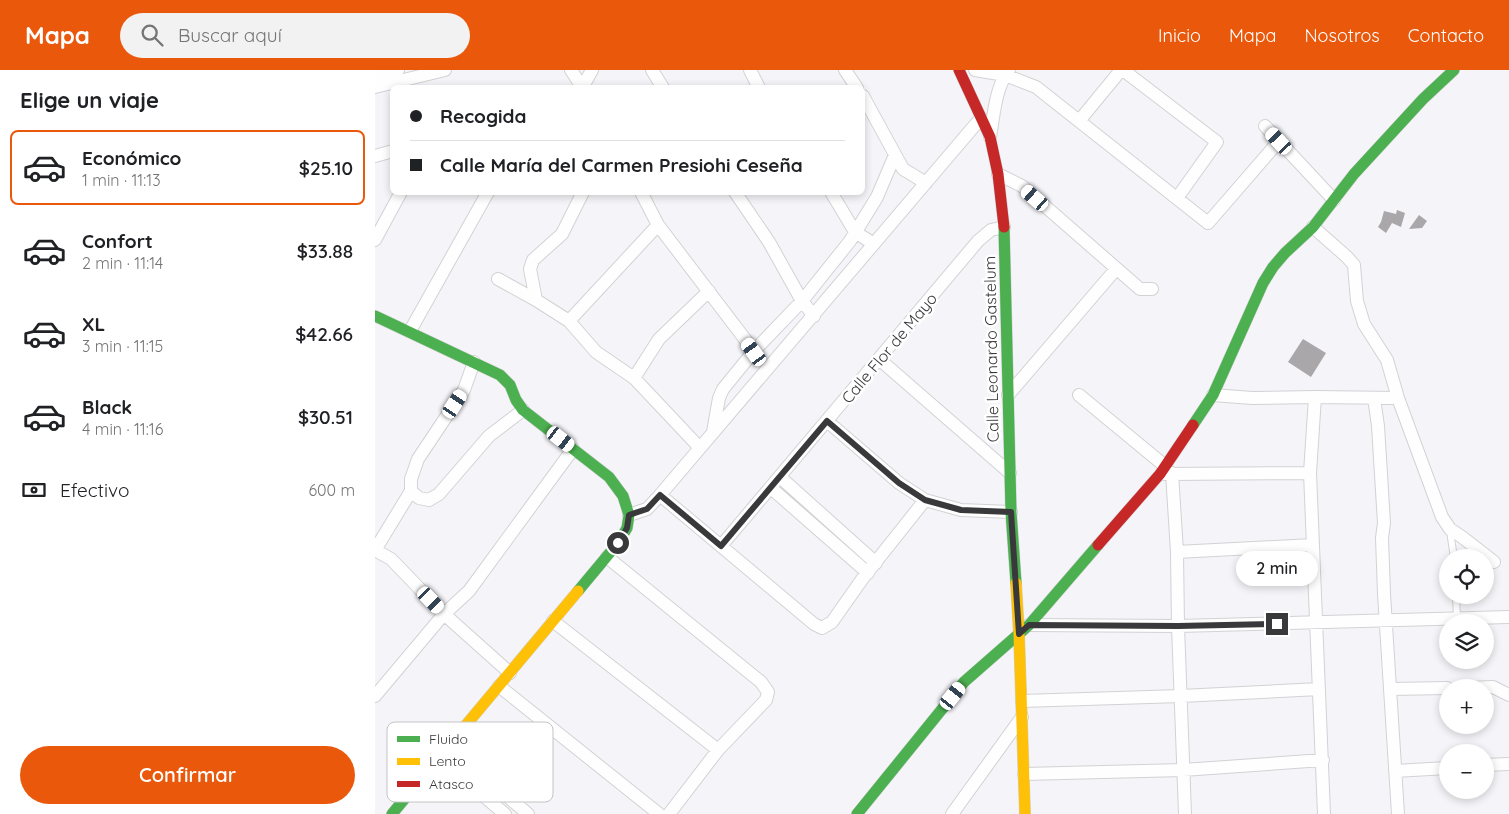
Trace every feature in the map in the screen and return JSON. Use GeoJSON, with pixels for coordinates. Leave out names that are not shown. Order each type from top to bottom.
{"type":"FeatureCollection","features":[{"type":"Feature","properties":{"kind":"street"},"geometry":{"type":"LineString","coordinates":[[375,76],[397,70]]}},
{"type":"Feature","properties":{"kind":"street"},"geometry":{"type":"LineString","coordinates":[[375,87],[445,70]]}},
{"type":"Feature","properties":{"kind":"street"},"geometry":{"type":"LineString","coordinates":[[571,70],[581,85]]}},
{"type":"Feature","properties":{"kind":"street"},"geometry":{"type":"LineString","coordinates":[[583,85],[592,70]]}},
{"type":"Feature","properties":{"kind":"street"},"geometry":{"type":"LineString","coordinates":[[652,70],[661,85]]}},
{"type":"Feature","properties":{"kind":"street"},"geometry":{"type":"LineString","coordinates":[[750,70],[758,85]]}},
{"type":"Feature","properties":{"kind":"street"},"geometry":{"type":"LineString","coordinates":[[845,70],[855,85]]}},
{"type":"Feature","properties":{"kind":"street","name":"Calle Leonardo Gastelum"},"geometry":{"type":"LineString","coordinates":[[959,70],[989,137],[998,174],[1004,227],[1011,512],[1024,630],[1022,717],[1025,814]]}},
{"type":"Feature","properties":{"kind":"street"},"geometry":{"type":"LineString","coordinates":[[975,70],[1007,72],[1036,87],[1208,223],[1279,141]]}},
{"type":"Feature","properties":{"kind":"street"},"geometry":{"type":"LineString","coordinates":[[1079,121],[1122,70],[1217,142],[1177,198]]}},
{"type":"Feature","properties":{"kind":"street"},"geometry":{"type":"LineString","coordinates":[[857,814],[965,682],[1024,630],[1166,471],[1213,395],[1263,283],[1273,266],[1313,228],[1354,174],[1393,130],[1454,70]]}},
{"type":"Feature","properties":{"kind":"street"},"geometry":{"type":"LineString","coordinates":[[989,137],[997,99],[1007,72]]}},
{"type":"Feature","properties":{"kind":"street"},"geometry":{"type":"LineString","coordinates":[[865,100],[903,169],[926,182]]}},
{"type":"Feature","properties":{"kind":"street"},"geometry":{"type":"LineString","coordinates":[[629,515],[647,509],[660,495],[981,118]]}},
{"type":"Feature","properties":{"kind":"street"},"geometry":{"type":"LineString","coordinates":[[1265,126],[1334,200]]}},
{"type":"Feature","properties":{"kind":"street"},"geometry":{"type":"LineString","coordinates":[[375,156],[390,153]]}},
{"type":"Feature","properties":{"kind":"street"},"geometry":{"type":"LineString","coordinates":[[713,434],[719,398],[723,389],[754,352],[802,301],[855,232],[877,197],[895,154]]}},
{"type":"Feature","properties":{"kind":"street"},"geometry":{"type":"LineString","coordinates":[[998,174],[1022,186],[1140,290],[1152,289]]}},
{"type":"Feature","properties":{"kind":"street"},"geometry":{"type":"LineString","coordinates":[[376,235],[399,195]]}},
{"type":"Feature","properties":{"kind":"street"},"geometry":{"type":"LineString","coordinates":[[410,331],[486,195]]}},
{"type":"Feature","properties":{"kind":"street"},"geometry":{"type":"LineString","coordinates":[[536,300],[530,269],[533,260],[562,234],[582,195]]}},
{"type":"Feature","properties":{"kind":"street"},"geometry":{"type":"LineString","coordinates":[[643,195],[658,225],[754,352]]}},
{"type":"Feature","properties":{"kind":"street"},"geometry":{"type":"LineString","coordinates":[[737,195],[769,242],[802,301],[814,316]]}},
{"type":"Feature","properties":{"kind":"street"},"geometry":{"type":"LineString","coordinates":[[833,195],[855,232],[874,244]]}},
{"type":"Feature","properties":{"kind":"street"},"geometry":{"type":"LineString","coordinates":[[569,321],[658,225]]}},
{"type":"Feature","properties":{"kind":"street","name":"Calle Flor de Mayo"},"geometry":{"type":"LineString","coordinates":[[721,546],[978,241],[991,230],[1004,227]]}},
{"type":"Feature","properties":{"kind":"street"},"geometry":{"type":"LineString","coordinates":[[1313,228],[1354,265],[1357,301],[1364,324],[1387,360],[1398,398],[1442,518],[1450,530],[1477,549]]}},
{"type":"Feature","properties":{"kind":"street"},"geometry":{"type":"LineString","coordinates":[[1008,395],[1116,269]]}},
{"type":"Feature","properties":{"kind":"street"},"geometry":{"type":"LineString","coordinates":[[498,279],[569,321],[596,352],[635,378],[700,448]]}},
{"type":"Feature","properties":{"kind":"street"},"geometry":{"type":"LineString","coordinates":[[635,378],[659,340],[709,291]]}},
{"type":"Feature","properties":{"kind":"street"},"geometry":{"type":"LineString","coordinates":[[375,316],[500,375],[510,385],[516,400],[523,410],[609,477],[623,496],[629,515],[627,528],[618,543],[469,722]]}},
{"type":"Feature","properties":{"kind":"street"},"geometry":{"type":"LineString","coordinates":[[879,359],[1010,473]]}},
{"type":"Feature","properties":{"kind":"street"},"geometry":{"type":"LineString","coordinates":[[474,362],[464,390],[418,459],[411,479],[411,491],[375,550],[391,559],[444,614],[510,673]]}},
{"type":"Feature","properties":{"kind":"street"},"geometry":{"type":"LineString","coordinates":[[1079,395],[1166,471],[1310,473]]}},
{"type":"Feature","properties":{"kind":"street"},"geometry":{"type":"LineString","coordinates":[[1213,395],[1252,398],[1398,398]]}},
{"type":"Feature","properties":{"kind":"street"},"geometry":{"type":"LineString","coordinates":[[1315,397],[1310,473],[1324,814]]}},
{"type":"Feature","properties":{"kind":"street"},"geometry":{"type":"LineString","coordinates":[[1374,398],[1378,426],[1384,522],[1382,538],[1398,814]]}},
{"type":"Feature","properties":{"kind":"street"},"geometry":{"type":"LineString","coordinates":[[411,491],[419,498],[429,500],[439,494],[489,436],[523,410]]}},
{"type":"Feature","properties":{"kind":"street"},"geometry":{"type":"LineString","coordinates":[[827,421],[899,483],[925,500],[961,510],[1011,512]]}},
{"type":"Feature","properties":{"kind":"street"},"geometry":{"type":"LineString","coordinates":[[375,696],[444,614],[469,591],[573,449]]}},
{"type":"Feature","properties":{"kind":"street"},"geometry":{"type":"LineString","coordinates":[[1166,471],[1177,552],[1185,814]]}},
{"type":"Feature","properties":{"kind":"street"},"geometry":{"type":"LineString","coordinates":[[780,477],[872,568]]}},
{"type":"Feature","properties":{"kind":"street"},"geometry":{"type":"LineString","coordinates":[[771,488],[872,568]]}},
{"type":"Feature","properties":{"kind":"street"},"geometry":{"type":"LineString","coordinates":[[660,495],[814,624],[822,628],[832,622],[925,500]]}},
{"type":"Feature","properties":{"kind":"street"},"geometry":{"type":"LineString","coordinates":[[1177,552],[1313,545]]}},
{"type":"Feature","properties":{"kind":"street"},"geometry":{"type":"LineString","coordinates":[[607,557],[761,682],[768,692],[767,700],[718,750],[669,814]]}},
{"type":"Feature","properties":{"kind":"street"},"geometry":{"type":"LineString","coordinates":[[1494,617],[1509,617]]}},
{"type":"Feature","properties":{"kind":"street"},"geometry":{"type":"LineString","coordinates":[[1024,630],[1439,619]]}},
{"type":"Feature","properties":{"kind":"street"},"geometry":{"type":"LineString","coordinates":[[553,621],[718,750]]}},
{"type":"Feature","properties":{"kind":"street"},"geometry":{"type":"LineString","coordinates":[[499,686],[544,722]]}},
{"type":"Feature","properties":{"kind":"street"},"geometry":{"type":"LineString","coordinates":[[1390,689],[1439,688]]}},
{"type":"Feature","properties":{"kind":"street"},"geometry":{"type":"LineString","coordinates":[[1494,688],[1509,695]]}},
{"type":"Feature","properties":{"kind":"street"},"geometry":{"type":"LineString","coordinates":[[1022,701],[1319,690]]}},
{"type":"Feature","properties":{"kind":"street"},"geometry":{"type":"LineString","coordinates":[[952,814],[1022,717]]}},
{"type":"Feature","properties":{"kind":"street"},"geometry":{"type":"LineString","coordinates":[[553,729],[659,814]]}},
{"type":"Feature","properties":{"kind":"street"},"geometry":{"type":"LineString","coordinates":[[1024,774],[1183,770],[1323,760]]}},
{"type":"Feature","properties":{"kind":"street"},"geometry":{"type":"LineString","coordinates":[[1494,765],[1509,764]]}},
{"type":"Feature","properties":{"kind":"street"},"geometry":{"type":"LineString","coordinates":[[1395,771],[1439,768]]}},
{"type":"Feature","properties":{"kind":"street"},"geometry":{"type":"LineString","coordinates":[[396,812],[404,802]]}},
{"type":"Feature","properties":{"kind":"street"},"geometry":{"type":"LineString","coordinates":[[491,802],[505,814]]}},
{"type":"Feature","properties":{"kind":"street"},"geometry":{"type":"LineString","coordinates":[[514,802],[528,814]]}},
{"type":"Feature","properties":{"kind":"lane"},"geometry":{"type":"LineString","coordinates":[[1450,530],[1453,549]]}},
{"type":"Feature","properties":{"kind":"building"},"geometry":{"type":"Polygon","coordinates":[[[1397,210],[1405,213],[1401,227],[1392,223],[1386,233],[1378,227],[1384,211],[1396,214],[1397,210]]]}},
{"type":"Feature","properties":{"kind":"building"},"geometry":{"type":"Polygon","coordinates":[[[1419,215],[1427,221],[1422,228],[1409,229],[1419,215]]]}},
{"type":"Feature","properties":{"kind":"building"},"geometry":{"type":"Polygon","coordinates":[[[1303,339],[1326,353],[1311,377],[1288,362],[1303,339]]]}},
{"type":"Feature","properties":{"kind":"traffic: fast"},"geometry":{"type":"LineString","coordinates":[[1193,425],[1213,395],[1263,283],[1273,267],[1313,227],[1354,174],[1423,99],[1454,70]]}},
{"type":"Feature","properties":{"kind":"traffic: fast"},"geometry":{"type":"LineString","coordinates":[[1004,227],[1011,512],[1016,583]]}},
{"type":"Feature","properties":{"kind":"traffic: fast"},"geometry":{"type":"LineString","coordinates":[[375,316],[500,375],[510,385],[516,400],[523,410],[609,477],[623,496],[629,515],[627,528],[618,543],[578,591]]}},
{"type":"Feature","properties":{"kind":"traffic: fast"},"geometry":{"type":"LineString","coordinates":[[857,814],[964,682],[1029,625],[1098,545]]}},
{"type":"Feature","properties":{"kind":"traffic: fast"},"geometry":{"type":"LineString","coordinates":[[392,814],[402,802]]}},
{"type":"Feature","properties":{"kind":"traffic: slow"},"geometry":{"type":"LineString","coordinates":[[1016,583],[1025,814]]}},
{"type":"Feature","properties":{"kind":"traffic: slow"},"geometry":{"type":"LineString","coordinates":[[468,722],[578,591]]}},
{"type":"Feature","properties":{"kind":"traffic: jam"},"geometry":{"type":"LineString","coordinates":[[959,70],[990,137],[998,174],[1004,227]]}},
{"type":"Feature","properties":{"kind":"traffic: jam"},"geometry":{"type":"LineString","coordinates":[[1098,545],[1160,474],[1193,425]]}},
{"type":"Feature","properties":{"kind":"route"},"geometry":{"type":"LineString","coordinates":[[618,543],[627,528],[629,515],[647,509],[660,495],[721,546],[827,421],[899,483],[925,500],[961,510],[1011,512],[1019,634],[1029,625],[1178,626],[1277,624]]}}]}
